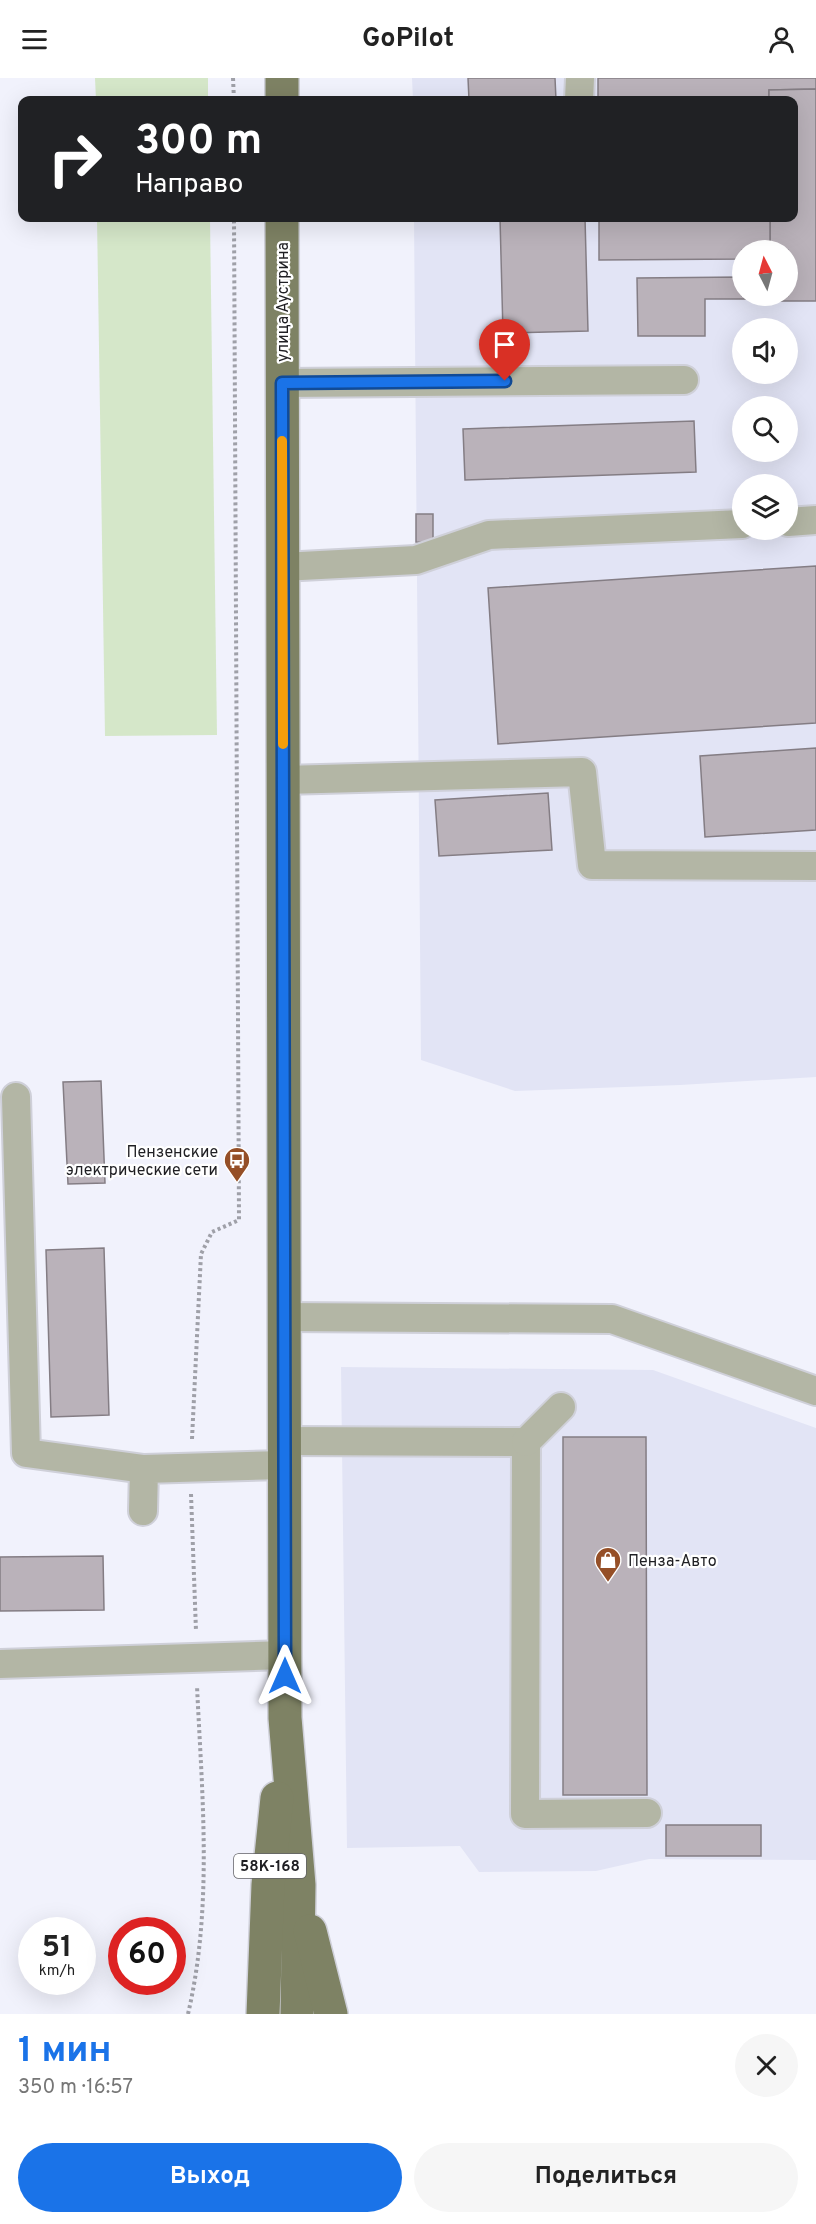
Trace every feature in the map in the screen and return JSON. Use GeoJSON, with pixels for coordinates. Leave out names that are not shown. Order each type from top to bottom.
{"type":"FeatureCollection","features":[{"type":"Feature","properties":{"kind":"main road"},"geometry":{"type":"LineString","coordinates":[[282,78],[282,96]]}},
{"type":"Feature","properties":{"kind":"main road","name":"улица Аустрина"},"geometry":{"type":"LineString","coordinates":[[282,222],[284,1885]]}},
{"type":"Feature","properties":{"kind":"main road"},"geometry":{"type":"LineString","coordinates":[[252,2014],[284,1885]]}},
{"type":"Feature","properties":{"kind":"main road"},"geometry":{"type":"LineString","coordinates":[[284,1885],[297,2014]]}},
{"type":"Feature","properties":{"kind":"main road"},"geometry":{"type":"LineString","coordinates":[[284,1885],[331,2014]]}},
{"type":"Feature","properties":{"kind":"main road","name":"58К-168"},"geometry":{"type":"LineString","coordinates":[[263,2014],[284,1885]]}},
{"type":"Feature","properties":{"kind":"lane"},"geometry":{"type":"LineString","coordinates":[[579,96],[580,78]]}},
{"type":"Feature","properties":{"kind":"lane"},"geometry":{"type":"LineString","coordinates":[[282,383],[684,380]]}},
{"type":"Feature","properties":{"kind":"lane"},"geometry":{"type":"LineString","coordinates":[[798,521],[816,520]]}},
{"type":"Feature","properties":{"kind":"lane"},"geometry":{"type":"LineString","coordinates":[[282,567],[416,560],[489,535],[732,524]]}},
{"type":"Feature","properties":{"kind":"lane"},"geometry":{"type":"LineString","coordinates":[[283,780],[582,772],[592,865],[816,866]]}},
{"type":"Feature","properties":{"kind":"lane"},"geometry":{"type":"LineString","coordinates":[[16,1097],[26,1453],[144,1468],[190,1467],[284,1453],[526,1443],[561,1407]]}},
{"type":"Feature","properties":{"kind":"lane"},"geometry":{"type":"LineString","coordinates":[[284,1317],[612,1319],[816,1391]]}},
{"type":"Feature","properties":{"kind":"lane"},"geometry":{"type":"LineString","coordinates":[[526,1443],[525,1814],[647,1813]]}},
{"type":"Feature","properties":{"kind":"lane"},"geometry":{"type":"LineString","coordinates":[[143,1511],[144,1468]]}},
{"type":"Feature","properties":{"kind":"lane"},"geometry":{"type":"LineString","coordinates":[[0,1664],[285,1655]]}},
{"type":"Feature","properties":{"kind":"path"},"geometry":{"type":"LineString","coordinates":[[233,78],[234,96]]}},
{"type":"Feature","properties":{"kind":"path"},"geometry":{"type":"LineString","coordinates":[[188,2014],[199,1952],[204,1867],[190,1467],[201,1254],[212,1232],[239,1220],[234,222]]}},
{"type":"Feature","properties":{"kind":"shaded area"},"geometry":{"type":"Polygon","coordinates":[[[412,78],[816,78],[816,1077],[515,1091],[421,1060],[414,222],[798,222],[798,96],[413,96],[412,78]]]}},
{"type":"Feature","properties":{"kind":"shaded area"},"geometry":{"type":"Polygon","coordinates":[[[341,1367],[653,1370],[816,1428],[816,1860],[649,1859],[596,1871],[479,1872],[460,1846],[347,1848],[341,1367]]]}},
{"type":"Feature","properties":{"kind":"green space"},"geometry":{"type":"Polygon","coordinates":[[[95,78],[208,78],[208,96],[96,96],[95,78]]]}},
{"type":"Feature","properties":{"kind":"green space"},"geometry":{"type":"Polygon","coordinates":[[[97,222],[210,222],[217,735],[105,736],[97,222]]]}},
{"type":"Feature","properties":{"kind":"building"},"geometry":{"type":"Polygon","coordinates":[[[468,78],[555,78],[556,96],[469,96],[468,78]]]}},
{"type":"Feature","properties":{"kind":"building"},"geometry":{"type":"Polygon","coordinates":[[[598,78],[816,78],[816,89],[769,90],[769,96],[598,96],[598,78]]]}},
{"type":"Feature","properties":{"kind":"building"},"geometry":{"type":"Polygon","coordinates":[[[816,89],[816,301],[798,301],[798,240],[770,240],[770,222],[798,222],[798,96],[769,96],[769,90],[816,89]]]}},
{"type":"Feature","properties":{"kind":"building"},"geometry":{"type":"Polygon","coordinates":[[[500,222],[585,222],[588,331],[503,333],[500,222]]]}},
{"type":"Feature","properties":{"kind":"building"},"geometry":{"type":"Polygon","coordinates":[[[599,222],[770,222],[770,240],[732,240],[732,259],[599,260],[599,222]]]}},
{"type":"Feature","properties":{"kind":"building"},"geometry":{"type":"Polygon","coordinates":[[[732,277],[732,299],[705,299],[705,336],[638,336],[637,278],[732,277]]]}},
{"type":"Feature","properties":{"kind":"building"},"geometry":{"type":"Polygon","coordinates":[[[694,421],[696,472],[465,480],[463,429],[694,421]]]}},
{"type":"Feature","properties":{"kind":"building"},"geometry":{"type":"Polygon","coordinates":[[[416,514],[433,514],[433,543],[416,542],[416,514]]]}},
{"type":"Feature","properties":{"kind":"building"},"geometry":{"type":"Polygon","coordinates":[[[816,566],[816,723],[498,744],[488,588],[816,566]]]}},
{"type":"Feature","properties":{"kind":"building"},"geometry":{"type":"Polygon","coordinates":[[[816,748],[816,830],[705,837],[700,756],[816,748]]]}},
{"type":"Feature","properties":{"kind":"building"},"geometry":{"type":"Polygon","coordinates":[[[548,793],[552,850],[439,856],[435,800],[548,793]]]}},
{"type":"Feature","properties":{"kind":"building"},"geometry":{"type":"Polygon","coordinates":[[[101,1081],[105,1183],[68,1184],[63,1082],[101,1081]]]}},
{"type":"Feature","properties":{"kind":"building"},"geometry":{"type":"Polygon","coordinates":[[[104,1248],[109,1415],[51,1417],[46,1250],[104,1248]]]}},
{"type":"Feature","properties":{"kind":"building"},"geometry":{"type":"Polygon","coordinates":[[[563,1437],[646,1437],[647,1795],[563,1795],[563,1437]]]}},
{"type":"Feature","properties":{"kind":"building"},"geometry":{"type":"Polygon","coordinates":[[[103,1556],[104,1610],[0,1611],[0,1557],[103,1556]]]}},
{"type":"Feature","properties":{"kind":"building"},"geometry":{"type":"Polygon","coordinates":[[[666,1825],[761,1825],[761,1856],[666,1856],[666,1825]]]}},
{"type":"Feature","properties":{"kind":"slow traffic"},"geometry":{"type":"LineString","coordinates":[[282,441],[283,744]]}},
{"type":"Feature","properties":{"kind":"place","name":"Пензенские электрические сети"},"geometry":{"type":"Point","coordinates":[237,1183]}},
{"type":"Feature","properties":{"kind":"place","name":"Пенза-Авто"},"geometry":{"type":"Point","coordinates":[608,1583]}},
{"type":"Feature","properties":{"kind":"route"},"geometry":{"type":"LineString","coordinates":[[285,1676],[282,383],[505,381]]}}]}
